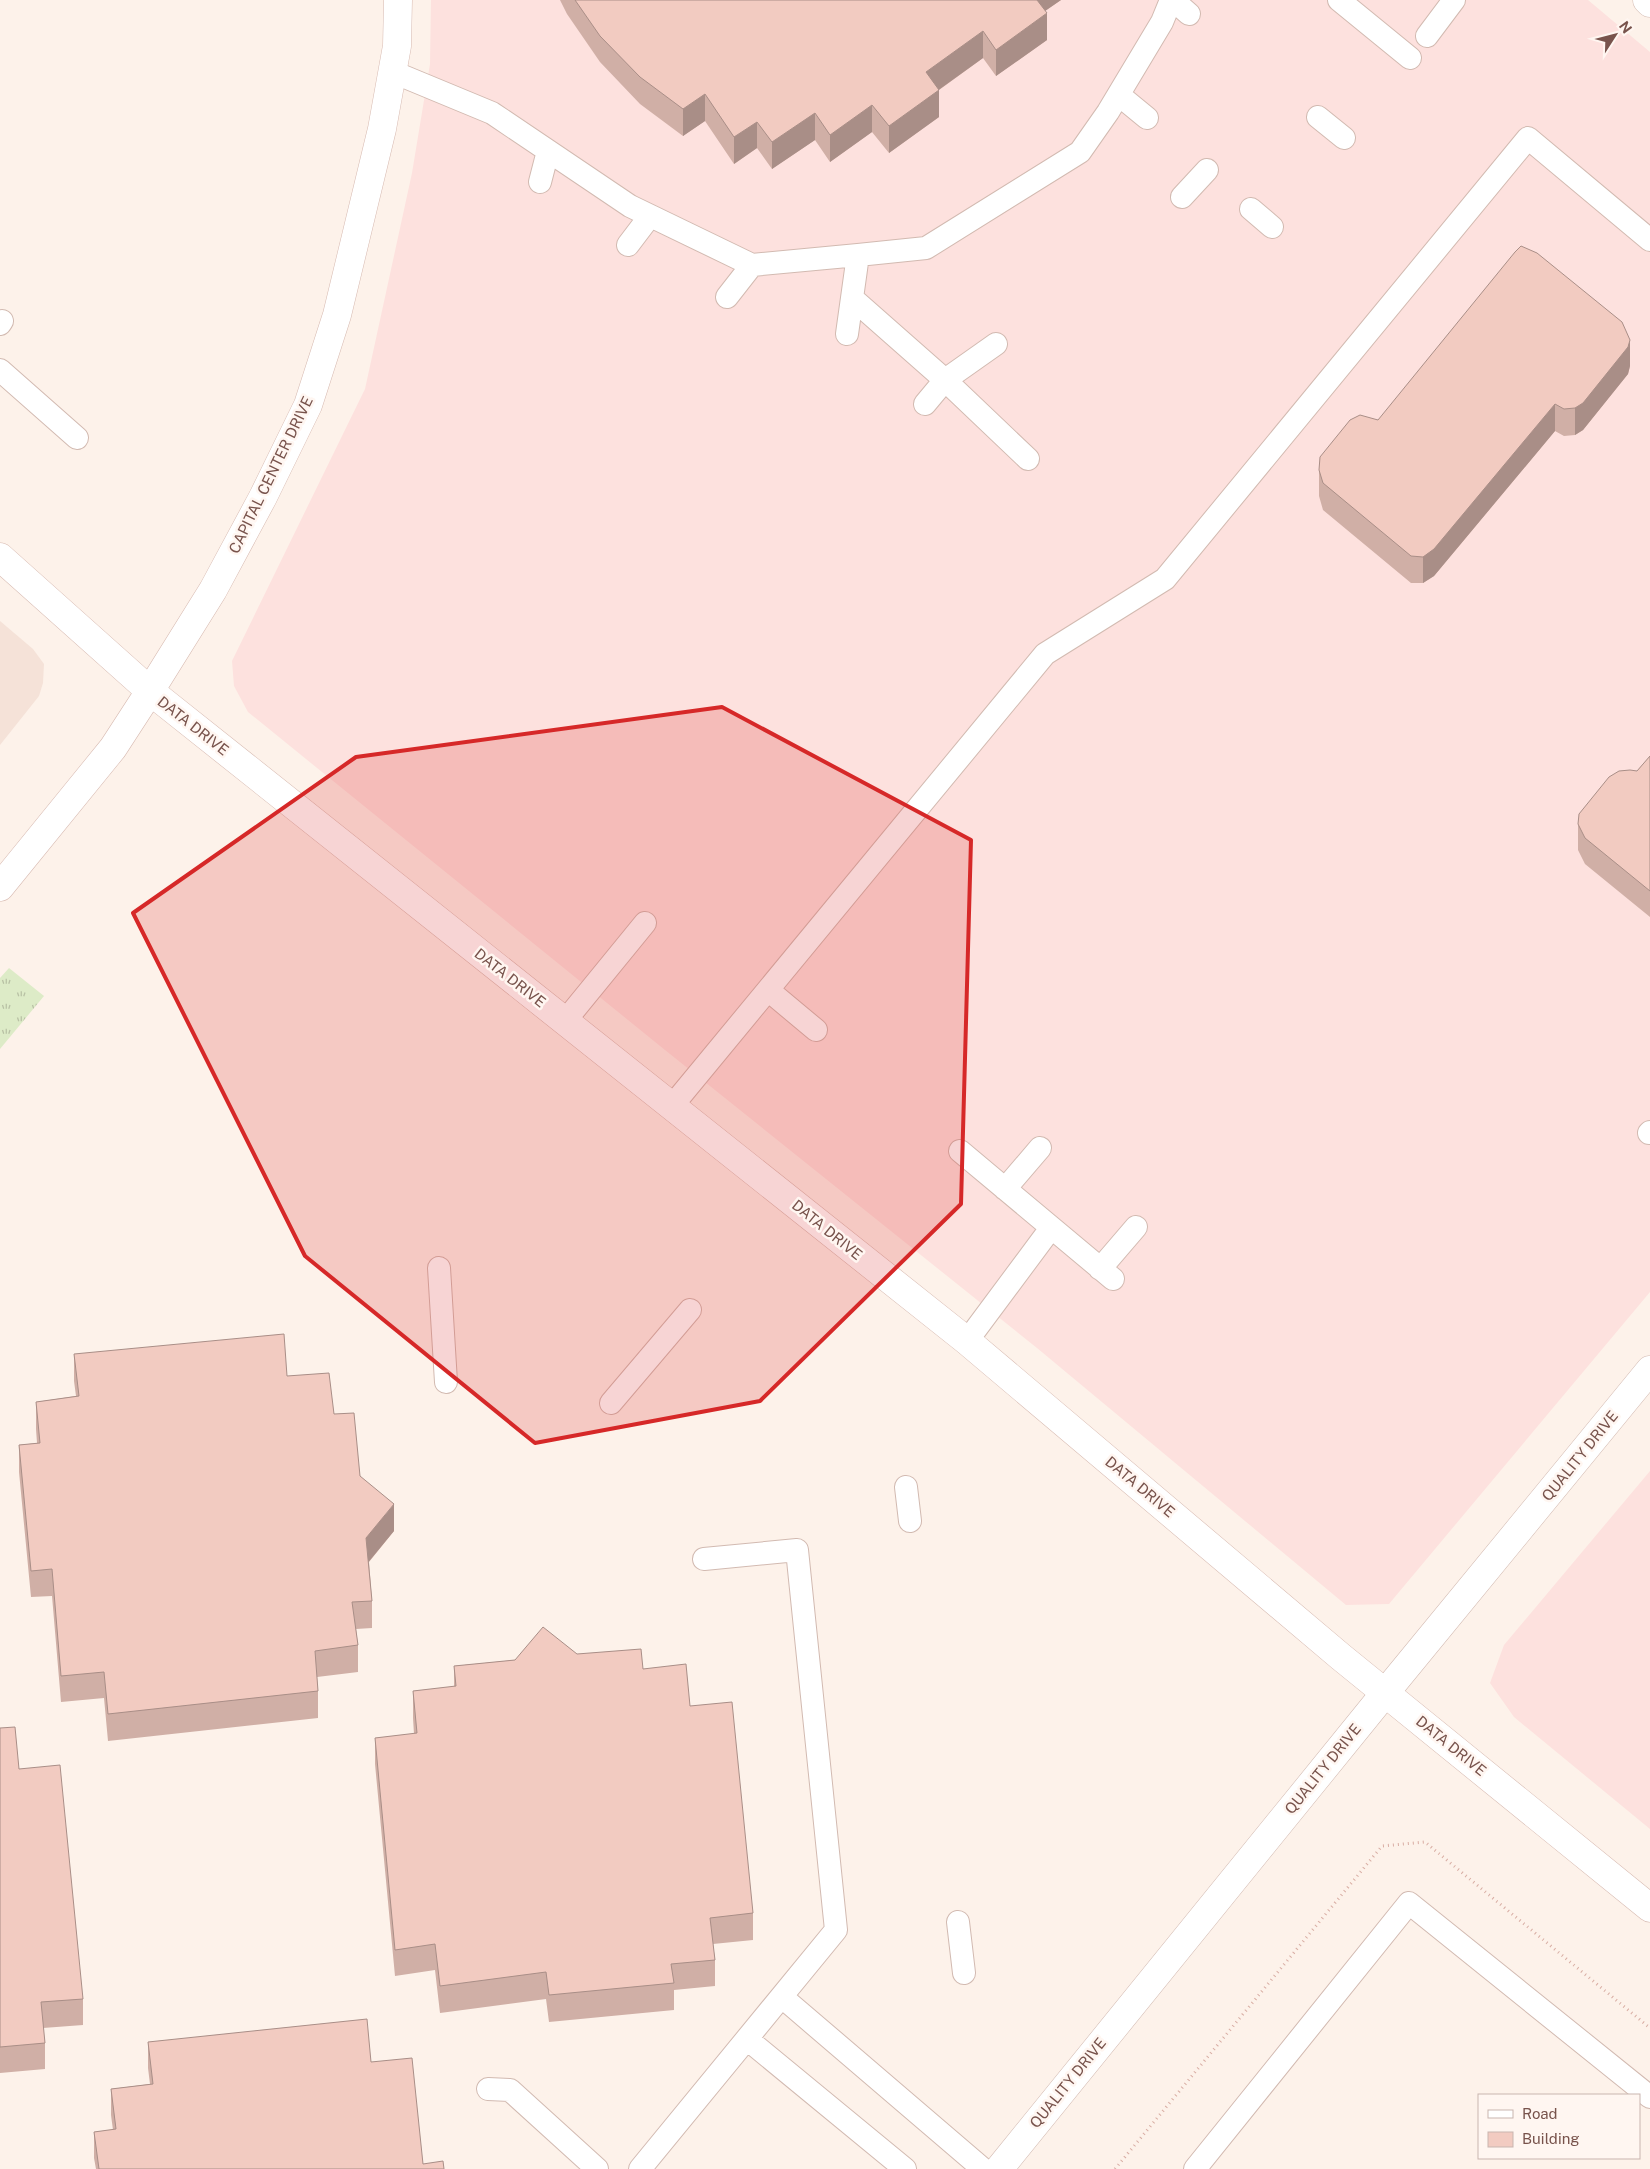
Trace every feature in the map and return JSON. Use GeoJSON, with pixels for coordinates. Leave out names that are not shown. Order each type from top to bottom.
{"type":"FeatureCollection","features":[{"type":"Feature","properties":{"kind":"street","name":"CAPITAL CENTER DRIVE"},"geometry":{"type":"LineString","coordinates":[[0,887],[113,748],[150,691],[213,590],[263,497],[308,406],[337,316],[382,129],[397,46],[398,0]]}},
{"type":"Feature","properties":{"kind":"street"},"geometry":{"type":"LineString","coordinates":[[1647,0],[1650,3]]}},
{"type":"Feature","properties":{"kind":"street","name":"DATA DRIVE"},"geometry":{"type":"LineString","coordinates":[[0,557],[150,691],[966,1340],[1385,1693],[1650,1908]]}},
{"type":"Feature","properties":{"kind":"street","name":"QUALITY DRIVE"},"geometry":{"type":"LineString","coordinates":[[999,2169],[1650,1370]]}},
{"type":"Feature","properties":{"kind":"lane"},"geometry":{"type":"LineString","coordinates":[[1339,0],[1410,58]]}},
{"type":"Feature","properties":{"kind":"lane"},"geometry":{"type":"LineString","coordinates":[[1427,36],[1454,0]]}},
{"type":"Feature","properties":{"kind":"lane"},"geometry":{"type":"LineString","coordinates":[[393,72],[492,113],[630,206],[752,265],[926,248],[1080,152],[1119,95],[1162,22],[1178,5]]}},
{"type":"Feature","properties":{"kind":"lane"},"geometry":{"type":"LineString","coordinates":[[1119,95],[1147,118]]}},
{"type":"Feature","properties":{"kind":"lane"},"geometry":{"type":"LineString","coordinates":[[1318,117],[1344,138]]}},
{"type":"Feature","properties":{"kind":"lane"},"geometry":{"type":"LineString","coordinates":[[672,1106],[1045,654],[1165,579],[1528,138],[1650,240]]}},
{"type":"Feature","properties":{"kind":"lane"},"geometry":{"type":"LineString","coordinates":[[540,182],[548,151]]}},
{"type":"Feature","properties":{"kind":"lane"},"geometry":{"type":"LineString","coordinates":[[1182,197],[1207,170]]}},
{"type":"Feature","properties":{"kind":"lane"},"geometry":{"type":"LineString","coordinates":[[1251,209],[1272,227]]}},
{"type":"Feature","properties":{"kind":"lane"},"geometry":{"type":"LineString","coordinates":[[628,245],[650,216]]}},
{"type":"Feature","properties":{"kind":"lane"},"geometry":{"type":"LineString","coordinates":[[847,334],[858,255]]}},
{"type":"Feature","properties":{"kind":"lane"},"geometry":{"type":"LineString","coordinates":[[727,297],[752,265]]}},
{"type":"Feature","properties":{"kind":"lane"},"geometry":{"type":"LineString","coordinates":[[852,298],[945,380],[1028,459]]}},
{"type":"Feature","properties":{"kind":"lane"},"geometry":{"type":"LineString","coordinates":[[925,404],[945,380],[996,344]]}},
{"type":"Feature","properties":{"kind":"lane"},"geometry":{"type":"LineString","coordinates":[[0,370],[77,438]]}},
{"type":"Feature","properties":{"kind":"lane"},"geometry":{"type":"LineString","coordinates":[[565,1021],[645,923]]}},
{"type":"Feature","properties":{"kind":"lane"},"geometry":{"type":"LineString","coordinates":[[768,990],[816,1030]]}},
{"type":"Feature","properties":{"kind":"lane"},"geometry":{"type":"LineString","coordinates":[[1005,1189],[1040,1148]]}},
{"type":"Feature","properties":{"kind":"lane"},"geometry":{"type":"LineString","coordinates":[[960,1151],[1106,1274],[1136,1227]]}},
{"type":"Feature","properties":{"kind":"lane"},"geometry":{"type":"LineString","coordinates":[[966,1340],[1051,1228]]}},
{"type":"Feature","properties":{"kind":"lane"},"geometry":{"type":"LineString","coordinates":[[439,1268],[446,1382]]}},
{"type":"Feature","properties":{"kind":"lane"},"geometry":{"type":"LineString","coordinates":[[611,1403],[690,1310]]}},
{"type":"Feature","properties":{"kind":"lane"},"geometry":{"type":"LineString","coordinates":[[906,1487],[910,1521]]}},
{"type":"Feature","properties":{"kind":"lane"},"geometry":{"type":"LineString","coordinates":[[640,2169],[836,1930],[797,1550],[704,1559]]}},
{"type":"Feature","properties":{"kind":"lane"},"geometry":{"type":"LineString","coordinates":[[1195,2169],[1409,1903],[1650,2097]]}},
{"type":"Feature","properties":{"kind":"lane"},"geometry":{"type":"LineString","coordinates":[[958,1922],[964,1973]]}},
{"type":"Feature","properties":{"kind":"lane"},"geometry":{"type":"LineString","coordinates":[[782,1997],[983,2169]]}},
{"type":"Feature","properties":{"kind":"lane"},"geometry":{"type":"LineString","coordinates":[[747,2039],[906,2169]]}},
{"type":"Feature","properties":{"kind":"lane"},"geometry":{"type":"LineString","coordinates":[[488,2089],[510,2090],[597,2169]]}},
{"type":"Feature","properties":{"kind":"highlighted area"},"geometry":{"type":"Polygon","coordinates":[[[722,707],[971,840],[961,1204],[760,1401],[535,1443],[305,1256],[133,913],[356,757],[722,707]]]}},
{"type":"Feature","properties":{"kind":"shaded area"},"geometry":{"type":"Polygon","coordinates":[[[431,0],[1588,0],[1650,52],[1650,1292],[1389,1604],[1346,1605],[1037,1348],[248,712],[234,686],[232,661],[365,389],[412,173],[430,64],[431,0]]]}},
{"type":"Feature","properties":{"kind":"shaded area"},"geometry":{"type":"Polygon","coordinates":[[[0,621],[33,649],[44,664],[43,683],[39,696],[0,745],[0,621]]]}},
{"type":"Feature","properties":{"kind":"shaded area"},"geometry":{"type":"Polygon","coordinates":[[[1650,1471],[1650,1829],[1514,1717],[1490,1683],[1504,1645],[1650,1471]]]}},
{"type":"Feature","properties":{"kind":"green space"},"geometry":{"type":"Polygon","coordinates":[[[9,968],[44,996],[0,1049],[0,978],[9,968]]]}},
{"type":"Feature","properties":{"kind":"building"},"geometry":{"type":"Polygon","coordinates":[[[575,0],[1037,0],[1047,13],[996,50],[983,31],[926,72],[939,90],[889,126],[872,105],[830,135],[815,113],[772,142],[757,122],[734,137],[705,94],[683,109],[640,77],[600,36],[575,0]]]}},
{"type":"Feature","properties":{"kind":"building"},"geometry":{"type":"Polygon","coordinates":[[[1521,246],[1537,253],[1622,322],[1630,340],[1628,347],[1583,403],[1575,408],[1564,409],[1555,404],[1434,549],[1423,557],[1411,556],[1323,483],[1319,470],[1320,457],[1350,420],[1360,415],[1378,420],[1521,246]]]}},
{"type":"Feature","properties":{"kind":"building"},"geometry":{"type":"Polygon","coordinates":[[[1650,756],[1650,891],[1585,838],[1578,824],[1579,814],[1609,777],[1619,771],[1637,771],[1650,756]]]}},
{"type":"Feature","properties":{"kind":"building"},"geometry":{"type":"Polygon","coordinates":[[[284,1334],[287,1376],[329,1373],[334,1414],[354,1413],[360,1476],[394,1504],[366,1538],[372,1601],[352,1602],[358,1645],[315,1651],[318,1691],[108,1714],[104,1672],[61,1676],[52,1569],[31,1571],[19,1445],[40,1443],[36,1402],[79,1396],[74,1354],[284,1334]]]}},
{"type":"Feature","properties":{"kind":"building"},"geometry":{"type":"Polygon","coordinates":[[[543,1627],[577,1654],[641,1649],[643,1669],[686,1664],[690,1706],[732,1702],[753,1913],[710,1918],[715,1960],[671,1964],[674,1983],[549,1995],[546,1972],[440,1986],[435,1944],[395,1950],[375,1738],[417,1733],[413,1691],[456,1686],[454,1666],[515,1660],[543,1627]]]}},
{"type":"Feature","properties":{"kind":"building"},"geometry":{"type":"Polygon","coordinates":[[[15,1727],[19,1769],[60,1765],[83,1999],[41,2002],[45,2043],[0,2047],[0,1728],[15,1727]]]}},
{"type":"Feature","properties":{"kind":"building"},"geometry":{"type":"Polygon","coordinates":[[[367,2019],[371,2062],[412,2058],[423,2164],[443,2161],[444,2169],[99,2169],[94,2132],[116,2129],[111,2089],[153,2084],[148,2042],[367,2019]]]}}]}
